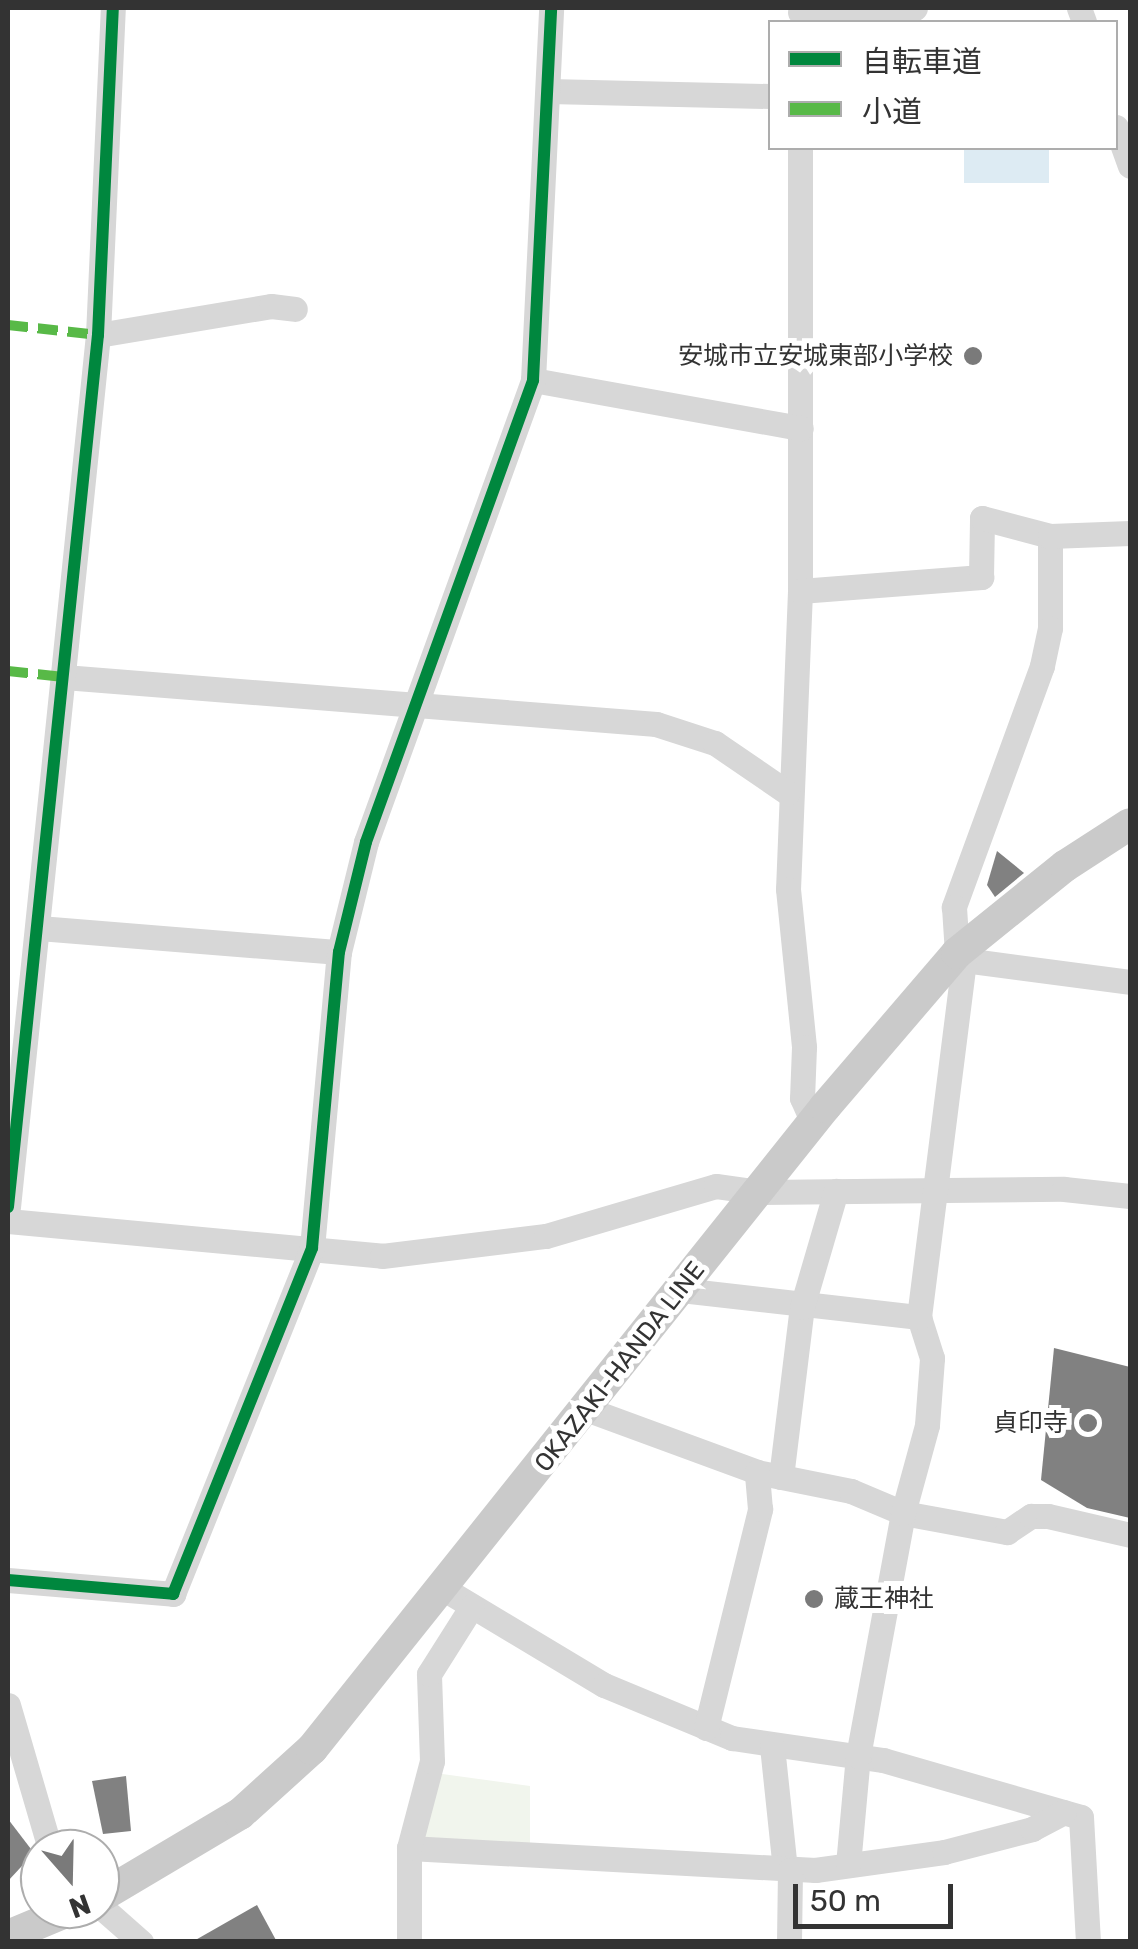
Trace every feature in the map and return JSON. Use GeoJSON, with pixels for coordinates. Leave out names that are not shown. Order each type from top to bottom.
{"type":"FeatureCollection","features":[{"type":"Feature","properties":{"kind":"main road","name":"OKAZAKI-HANDA LINE"},"geometry":{"type":"LineString","coordinates":[[120,1885],[240,1814],[312,1749],[458,1598],[586,1409],[813,1123],[960,956],[1065,866],[1130,824]]}},
{"type":"Feature","properties":{"kind":"street"},"geometry":{"type":"LineString","coordinates":[[8,1207],[98,335],[113,8]]}},
{"type":"Feature","properties":{"kind":"street"},"geometry":{"type":"LineString","coordinates":[[8,1580],[173,1594],[312,1248],[339,952],[366,842],[532,380],[551,8]]}},
{"type":"Feature","properties":{"kind":"street"},"geometry":{"type":"LineString","coordinates":[[800,14],[916,8]]}},
{"type":"Feature","properties":{"kind":"street"},"geometry":{"type":"LineString","coordinates":[[548,91],[768,96]]}},
{"type":"Feature","properties":{"kind":"street"},"geometry":{"type":"LineString","coordinates":[[1118,133],[1130,166]]}},
{"type":"Feature","properties":{"kind":"street"},"geometry":{"type":"LineString","coordinates":[[800,150],[800,590],[788,793],[802,1098],[813,1123]]}},
{"type":"Feature","properties":{"kind":"street"},"geometry":{"type":"LineString","coordinates":[[98,335],[271,306],[295,309]]}},
{"type":"Feature","properties":{"kind":"street"},"geometry":{"type":"LineString","coordinates":[[532,380],[801,428]]}},
{"type":"Feature","properties":{"kind":"street"},"geometry":{"type":"LineString","coordinates":[[800,590],[980,577],[982,518],[1050,536],[1130,533]]}},
{"type":"Feature","properties":{"kind":"street"},"geometry":{"type":"LineString","coordinates":[[848,1865],[858,1756],[902,1513],[927,1425],[932,1358],[918,1316],[960,956],[954,907],[1042,666],[1050,628],[1050,536]]}},
{"type":"Feature","properties":{"kind":"street"},"geometry":{"type":"LineString","coordinates":[[64,677],[411,709],[656,724],[714,743],[788,793]]}},
{"type":"Feature","properties":{"kind":"street"},"geometry":{"type":"LineString","coordinates":[[38,928],[339,952]]}},
{"type":"Feature","properties":{"kind":"street"},"geometry":{"type":"LineString","coordinates":[[960,956],[1130,982]]}},
{"type":"Feature","properties":{"kind":"street"},"geometry":{"type":"LineString","coordinates":[[8,1221],[382,1256],[473,1250],[716,1186],[759,1192],[1064,1189],[1130,1196]]}},
{"type":"Feature","properties":{"kind":"street"},"geometry":{"type":"LineString","coordinates":[[706,1728],[769,1474],[802,1307],[836,1191]]}},
{"type":"Feature","properties":{"kind":"street"},"geometry":{"type":"LineString","coordinates":[[680,1290],[802,1307],[918,1316]]}},
{"type":"Feature","properties":{"kind":"street"},"geometry":{"type":"LineString","coordinates":[[586,1409],[769,1474],[851,1491],[902,1513],[1007,1532],[1032,1516],[1048,1516],[1130,1535]]}},
{"type":"Feature","properties":{"kind":"street"},"geometry":{"type":"LineString","coordinates":[[408,1942],[409,1848],[432,1761],[429,1674],[458,1598],[604,1685],[706,1728],[772,1746],[858,1756],[1081,1816],[1088,1942]]}},
{"type":"Feature","properties":{"kind":"street"},"geometry":{"type":"LineString","coordinates":[[8,1705],[44,1829]]}},
{"type":"Feature","properties":{"kind":"street"},"geometry":{"type":"LineString","coordinates":[[772,1746],[787,1870],[788,1942]]}},
{"type":"Feature","properties":{"kind":"street"},"geometry":{"type":"LineString","coordinates":[[409,1848],[787,1870],[944,1852],[1032,1829],[1064,1812]]}},
{"type":"Feature","properties":{"kind":"street"},"geometry":{"type":"LineString","coordinates":[[116,1929],[142,1942]]}},
{"type":"Feature","properties":{"kind":"shaded area"},"geometry":{"type":"Polygon","coordinates":[[[964,150],[1049,150],[1049,183],[964,183],[964,150]]]}},
{"type":"Feature","properties":{"kind":"shaded area"},"geometry":{"type":"Polygon","coordinates":[[[435,1773],[530,1786],[530,1844],[422,1840],[435,1773]]]}},
{"type":"Feature","properties":{"kind":"building"},"geometry":{"type":"Polygon","coordinates":[[[997,851],[1024,873],[995,897],[987,885],[997,851]]]}},
{"type":"Feature","properties":{"kind":"building","name":"貞印寺"},"geometry":{"type":"Polygon","coordinates":[[[1054,1348],[1130,1367],[1130,1518],[1087,1508],[1041,1480],[1054,1348]]]}},
{"type":"Feature","properties":{"kind":"building"},"geometry":{"type":"Polygon","coordinates":[[[126,1776],[131,1831],[102,1829],[92,1781],[126,1776]]]}},
{"type":"Feature","properties":{"kind":"building"},"geometry":{"type":"Polygon","coordinates":[[[8,1819],[20,1835],[20,1868],[8,1881],[8,1819]]]}},
{"type":"Feature","properties":{"kind":"building"},"geometry":{"type":"Polygon","coordinates":[[[257,1905],[277,1942],[192,1942],[257,1905]]]}},
{"type":"Feature","properties":{"kind":"marked path"},"geometry":{"type":"LineString","coordinates":[[8,325],[98,335]]}},
{"type":"Feature","properties":{"kind":"marked path"},"geometry":{"type":"LineString","coordinates":[[8,671],[64,677]]}},
{"type":"Feature","properties":{"kind":"cycle path"},"geometry":{"type":"LineString","coordinates":[[8,1207],[98,335],[113,8]]}},
{"type":"Feature","properties":{"kind":"cycle path"},"geometry":{"type":"LineString","coordinates":[[8,1580],[173,1594],[312,1248],[339,952],[366,842],[533,380],[551,8]]}},
{"type":"Feature","properties":{"kind":"place","name":"安城市立安城東部小学校"},"geometry":{"type":"Point","coordinates":[973,356]}},
{"type":"Feature","properties":{"kind":"place","name":"貞印寺"},"geometry":{"type":"Point","coordinates":[1088,1423]}},
{"type":"Feature","properties":{"kind":"place","name":"蔵王神社"},"geometry":{"type":"Point","coordinates":[814,1599]}}]}
